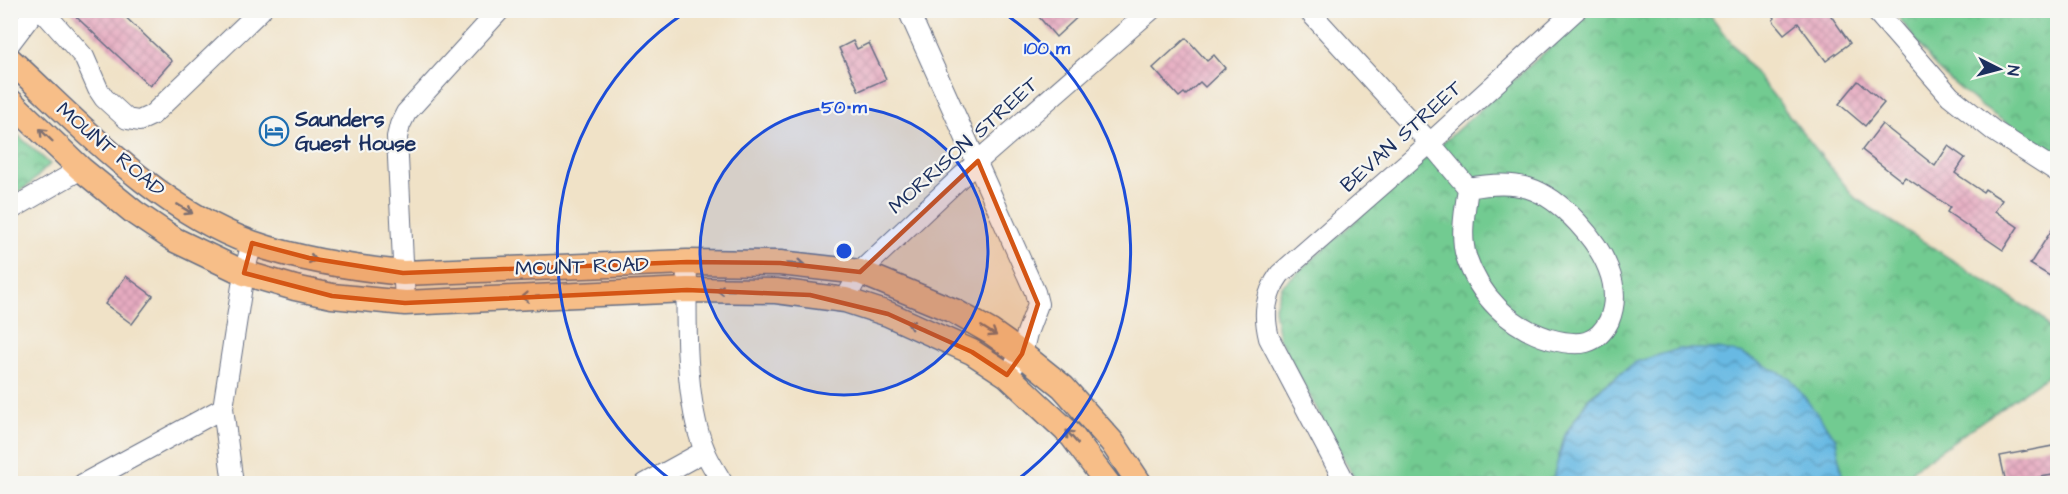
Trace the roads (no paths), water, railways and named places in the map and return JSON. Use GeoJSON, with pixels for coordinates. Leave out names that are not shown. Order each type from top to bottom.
{"type":"FeatureCollection","features":[{"type":"Feature","properties":{"kind":"main road","name":"MOUNT ROAD"},"geometry":{"type":"LineString","coordinates":[[10,60],[137,176],[181,207],[252,243],[309,258],[369,270],[403,273],[687,262],[780,263],[860,272],[954,311],[991,332],[1022,354],[1064,387],[1112,442],[1140,483]]}},
{"type":"Feature","properties":{"kind":"main road","name":"MOUNT ROAD"},"geometry":{"type":"LineString","coordinates":[[10,101],[81,169],[135,213],[175,240],[244,273],[295,288],[332,296],[405,303],[687,290],[776,291],[845,300],[888,314],[972,352],[1007,375],[1072,436],[1108,483]]}},
{"type":"Feature","properties":{"kind":"street"},"geometry":{"type":"LineString","coordinates":[[10,43],[35,10]]}},
{"type":"Feature","properties":{"kind":"street"},"geometry":{"type":"LineString","coordinates":[[42,10],[84,57],[104,98],[127,119],[139,122],[152,115],[261,10]]}},
{"type":"Feature","properties":{"kind":"street"},"geometry":{"type":"LineString","coordinates":[[405,303],[397,137],[400,124],[413,105],[500,10]]}},
{"type":"Feature","properties":{"kind":"street"},"geometry":{"type":"LineString","coordinates":[[908,10],[978,161],[1035,292],[1038,304],[1022,354],[1007,375]]}},
{"type":"Feature","properties":{"kind":"street","name":"MORRISON STREET"},"geometry":{"type":"LineString","coordinates":[[845,300],[860,272],[978,161],[1151,10]]}},
{"type":"Feature","properties":{"kind":"street"},"geometry":{"type":"LineString","coordinates":[[1308,10],[1430,143],[1468,188],[1463,227],[1466,256],[1473,272],[1495,305],[1505,316],[1522,328],[1560,342],[1587,342],[1598,336],[1610,319],[1614,290],[1611,273],[1586,232],[1550,198],[1529,188],[1518,184],[1498,183],[1468,188]]}},
{"type":"Feature","properties":{"kind":"street","name":"BEVAN STREET"},"geometry":{"type":"LineString","coordinates":[[1346,483],[1274,352],[1265,323],[1266,303],[1272,285],[1280,274],[1430,143],[1576,10]]}},
{"type":"Feature","properties":{"kind":"street"},"geometry":{"type":"LineString","coordinates":[[1875,10],[1950,96],[1994,131],[2058,172]]}},
{"type":"Feature","properties":{"kind":"street"},"geometry":{"type":"LineString","coordinates":[[10,210],[81,169]]}},
{"type":"Feature","properties":{"kind":"street"},"geometry":{"type":"LineString","coordinates":[[233,483],[223,408],[244,273],[252,243]]}},
{"type":"Feature","properties":{"kind":"street"},"geometry":{"type":"LineString","coordinates":[[687,262],[692,400],[695,421],[705,451],[723,483]]}},
{"type":"Feature","properties":{"kind":"street"},"geometry":{"type":"LineString","coordinates":[[83,483],[223,408]]}},
{"type":"Feature","properties":{"kind":"street"},"geometry":{"type":"LineString","coordinates":[[645,483],[705,451]]}},
{"type":"Feature","properties":{"kind":"water"},"geometry":{"type":"Polygon","coordinates":[[[1679,349],[1717,349],[1743,354],[1790,378],[1836,439],[1843,483],[1554,483],[1553,478],[1565,435],[1589,398],[1636,362],[1679,349]]]}},
{"type":"Feature","properties":{"kind":"place","name":"Saunders Guest House"},"geometry":{"type":"Point","coordinates":[274,131]}}]}
